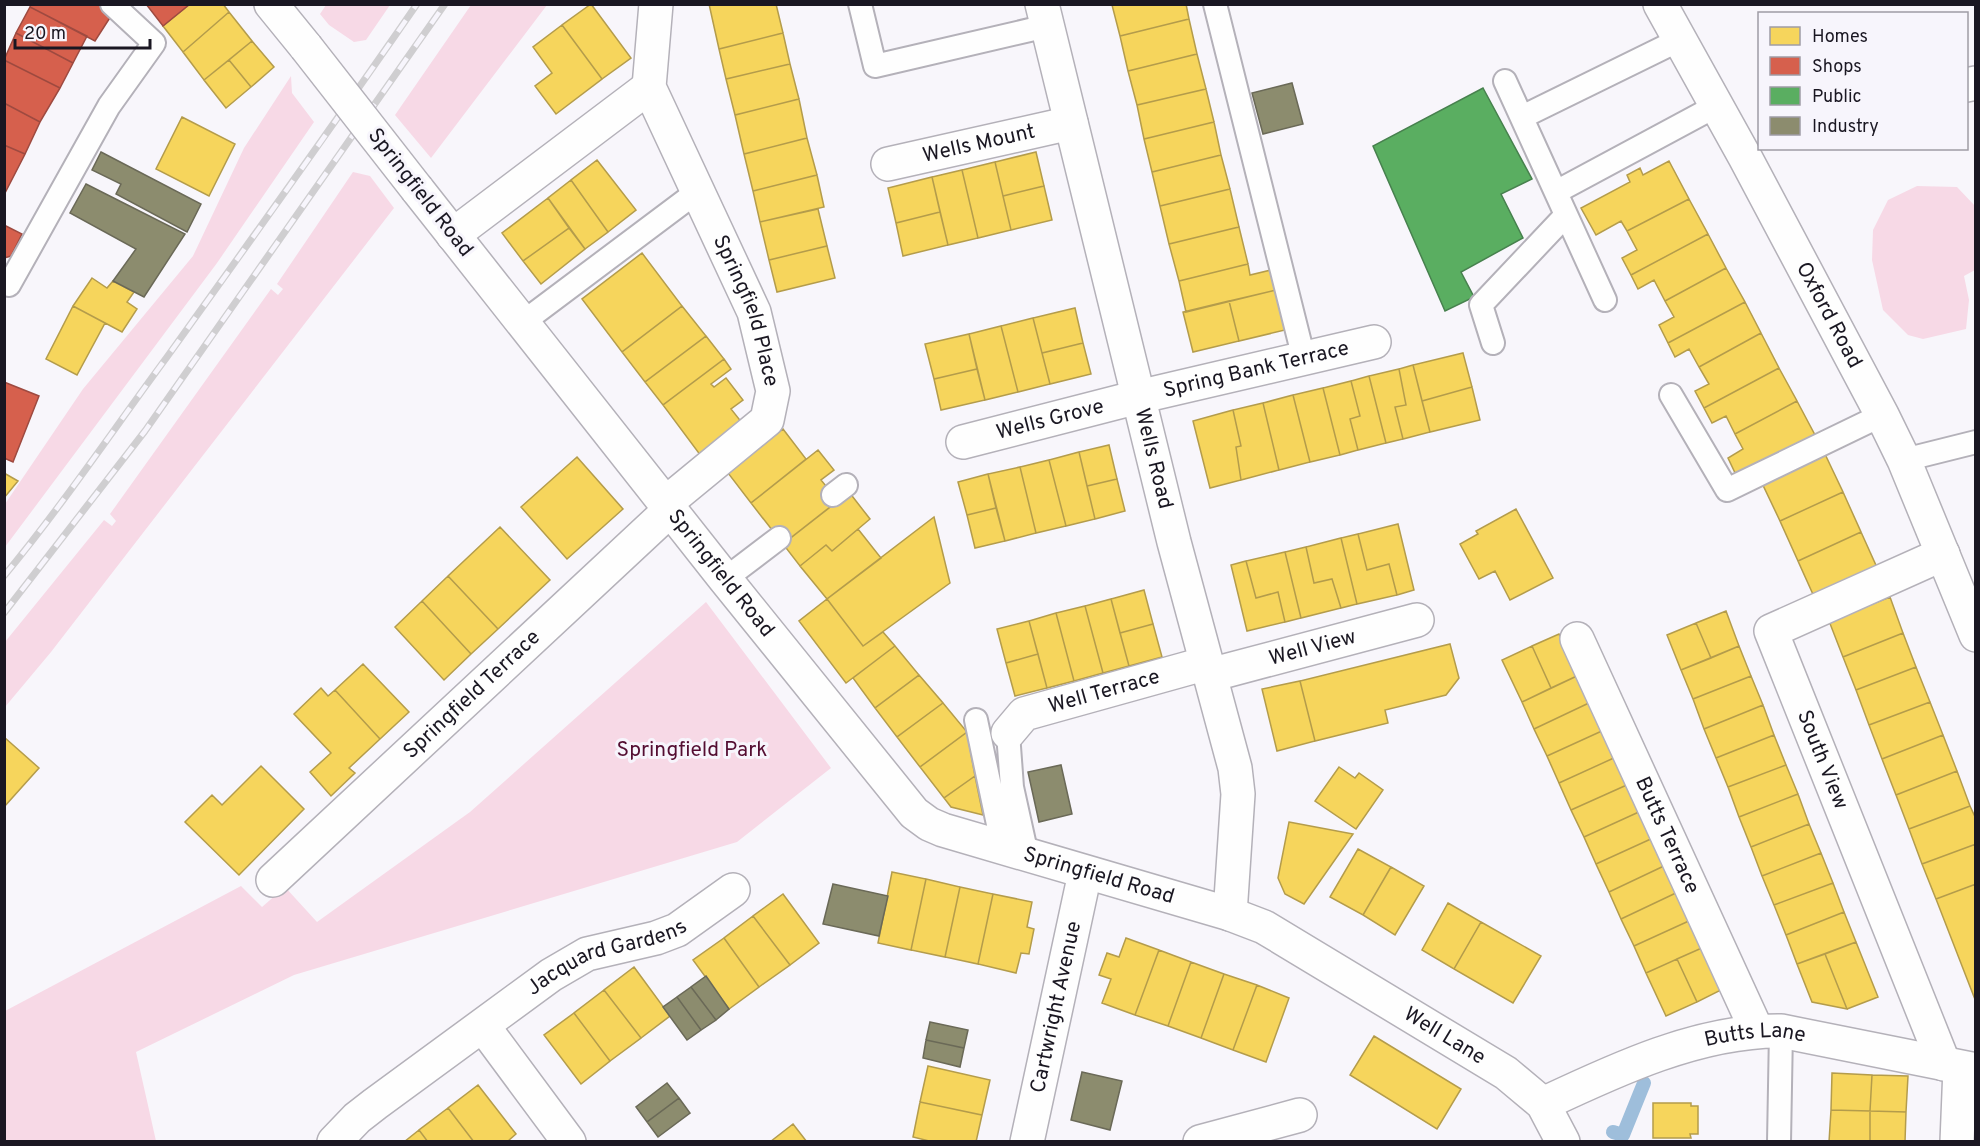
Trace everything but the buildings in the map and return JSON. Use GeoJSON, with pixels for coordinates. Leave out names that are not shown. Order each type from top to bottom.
{"type":"FeatureCollection","features":[{"type":"Feature","properties":{"kind":"street","name":"Springfield Road"},"geometry":{"type":"LineString","coordinates":[[272,4],[725,579],[914,813],[929,824],[1085,873],[1230,914],[1264,927],[1307,953]]}},
{"type":"Feature","properties":{"kind":"street"},"geometry":{"type":"LineString","coordinates":[[453,235],[649,87],[656,4]]}},
{"type":"Feature","properties":{"kind":"street","name":"Oxford Road"},"geometry":{"type":"LineString","coordinates":[[1660,4],[1716,105],[1753,153],[1904,460],[1976,635]]}},
{"type":"Feature","properties":{"kind":"street","name":"Wells Road"},"geometry":{"type":"LineString","coordinates":[[1044,15],[1174,542],[1234,768],[1238,794],[1230,914]]}},
{"type":"Feature","properties":{"kind":"street","name":"Springfield Place"},"geometry":{"type":"LineString","coordinates":[[649,87],[754,312],[773,391],[767,420],[669,506]]}},
{"type":"Feature","properties":{"kind":"street","name":"Wells Mount"},"geometry":{"type":"LineString","coordinates":[[888,164],[1071,123]]}},
{"type":"Feature","properties":{"kind":"street","name":"Spring Bank Terrace"},"geometry":{"type":"LineString","coordinates":[[1138,397],[1374,342]]}},
{"type":"Feature","properties":{"kind":"street","name":"Wells Grove"},"geometry":{"type":"LineString","coordinates":[[963,442],[1138,397]]}},
{"type":"Feature","properties":{"kind":"street","name":"Springfield Terrace"},"geometry":{"type":"LineString","coordinates":[[273,879],[669,506]]}},
{"type":"Feature","properties":{"kind":"street","name":"South View"},"geometry":{"type":"LineString","coordinates":[[1943,554],[1771,631],[1960,1068]]}},
{"type":"Feature","properties":{"kind":"street","name":"Well View"},"geometry":{"type":"LineString","coordinates":[[1209,669],[1417,620]]}},
{"type":"Feature","properties":{"kind":"street","name":"Butts Terrace"},"geometry":{"type":"LineString","coordinates":[[1577,639],[1769,1031]]}},
{"type":"Feature","properties":{"kind":"street","name":"Well Terrace"},"geometry":{"type":"LineString","coordinates":[[1008,733],[1024,714],[1209,669]]}},
{"type":"Feature","properties":{"kind":"street","name":"Cartwright Avenue"},"geometry":{"type":"LineString","coordinates":[[1027,1142],[1085,873]]}},
{"type":"Feature","properties":{"kind":"street","name":"Jacquard Gardens"},"geometry":{"type":"LineString","coordinates":[[334,1142],[357,1118],[551,975],[587,954],[656,938],[677,930],[733,890]]}},
{"type":"Feature","properties":{"kind":"street","name":"Well Lane"},"geometry":{"type":"LineString","coordinates":[[1307,953],[1506,1073],[1543,1104],[1563,1142]]}},
{"type":"Feature","properties":{"kind":"street"},"geometry":{"type":"LineString","coordinates":[[483,1026],[569,1142]]}},
{"type":"Feature","properties":{"kind":"street","name":"Butts Lane"},"geometry":{"type":"LineString","coordinates":[[1543,1104],[1613,1071],[1705,1041],[1769,1031],[1960,1068]]}},
{"type":"Feature","properties":{"kind":"street"},"geometry":{"type":"LineString","coordinates":[[1957,1142],[1960,1068]]}},
{"type":"Feature","properties":{"kind":"street"},"geometry":{"type":"LineString","coordinates":[[1200,1142],[1300,1114]]}},
{"type":"Feature","properties":{"kind":"lane"},"geometry":{"type":"LineString","coordinates":[[4,283],[9,285],[109,106],[154,43],[112,4]]}},
{"type":"Feature","properties":{"kind":"lane"},"geometry":{"type":"LineString","coordinates":[[861,4],[875,66],[1044,15]]}},
{"type":"Feature","properties":{"kind":"lane"},"geometry":{"type":"LineString","coordinates":[[1215,4],[1304,359]]}},
{"type":"Feature","properties":{"kind":"lane"},"geometry":{"type":"LineString","coordinates":[[1522,117],[1679,40]]}},
{"type":"Feature","properties":{"kind":"lane"},"geometry":{"type":"LineString","coordinates":[[1505,81],[1605,300]]}},
{"type":"Feature","properties":{"kind":"lane"},"geometry":{"type":"LineString","coordinates":[[1556,192],[1716,105]]}},
{"type":"Feature","properties":{"kind":"lane"},"geometry":{"type":"LineString","coordinates":[[522,323],[698,191]]}},
{"type":"Feature","properties":{"kind":"lane"},"geometry":{"type":"LineString","coordinates":[[1493,343],[1481,305],[1566,214]]}},
{"type":"Feature","properties":{"kind":"lane"},"geometry":{"type":"LineString","coordinates":[[1671,395],[1727,490],[1882,415]]}},
{"type":"Feature","properties":{"kind":"lane"},"geometry":{"type":"LineString","coordinates":[[1904,460],[1976,442]]}},
{"type":"Feature","properties":{"kind":"lane"},"geometry":{"type":"LineString","coordinates":[[725,579],[779,538]]}},
{"type":"Feature","properties":{"kind":"lane"},"geometry":{"type":"LineString","coordinates":[[976,720],[1015,851]]}},
{"type":"Feature","properties":{"kind":"lane"},"geometry":{"type":"LineString","coordinates":[[1008,733],[1015,851]]}},
{"type":"Feature","properties":{"kind":"lane"},"geometry":{"type":"LineString","coordinates":[[1769,1031],[1779,1142]]}},
{"type":"Feature","properties":{"kind":"green space"},"geometry":{"type":"Polygon","coordinates":[[[326,5],[390,5],[366,40],[354,42],[329,25],[320,14],[326,5]]]}},
{"type":"Feature","properties":{"kind":"green space"},"geometry":{"type":"Polygon","coordinates":[[[471,5],[547,5],[431,158],[395,115],[471,5]]]}},
{"type":"Feature","properties":{"kind":"green space"},"geometry":{"type":"Polygon","coordinates":[[[291,76],[292,93],[314,122],[217,263],[5,547],[5,504],[83,389],[193,256],[244,148],[291,76]]]}},
{"type":"Feature","properties":{"kind":"green space"},"geometry":{"type":"Polygon","coordinates":[[[353,172],[370,176],[394,208],[51,652],[5,707],[5,642],[104,520],[112,526],[116,521],[110,514],[271,289],[278,295],[283,289],[277,284],[353,172]]]}},
{"type":"Feature","properties":{"kind":"green space"},"geometry":{"type":"Polygon","coordinates":[[[1917,186],[1957,187],[1976,207],[1975,270],[1964,276],[1969,300],[1966,329],[1923,339],[1908,335],[1883,310],[1872,260],[1873,230],[1888,200],[1917,186]]]}},
{"type":"Feature","properties":{"kind":"green space","name":"Springfield Park"},"geometry":{"type":"Polygon","coordinates":[[[706,602],[831,768],[737,842],[294,975],[136,1052],[156,1141],[5,1142],[5,1011],[241,886],[262,907],[285,887],[317,922],[470,812],[706,602]]]}},
{"type":"Feature","properties":{"kind":"waterway"},"geometry":{"type":"LineString","coordinates":[[1613,1132],[1623,1135],[1644,1083]]}},
{"type":"Feature","properties":{"kind":"railway"},"geometry":{"type":"LineString","coordinates":[[4,576],[67,495],[167,357],[417,4]]}},
{"type":"Feature","properties":{"kind":"railway"},"geometry":{"type":"LineString","coordinates":[[4,613],[145,431],[445,4]]}}]}
